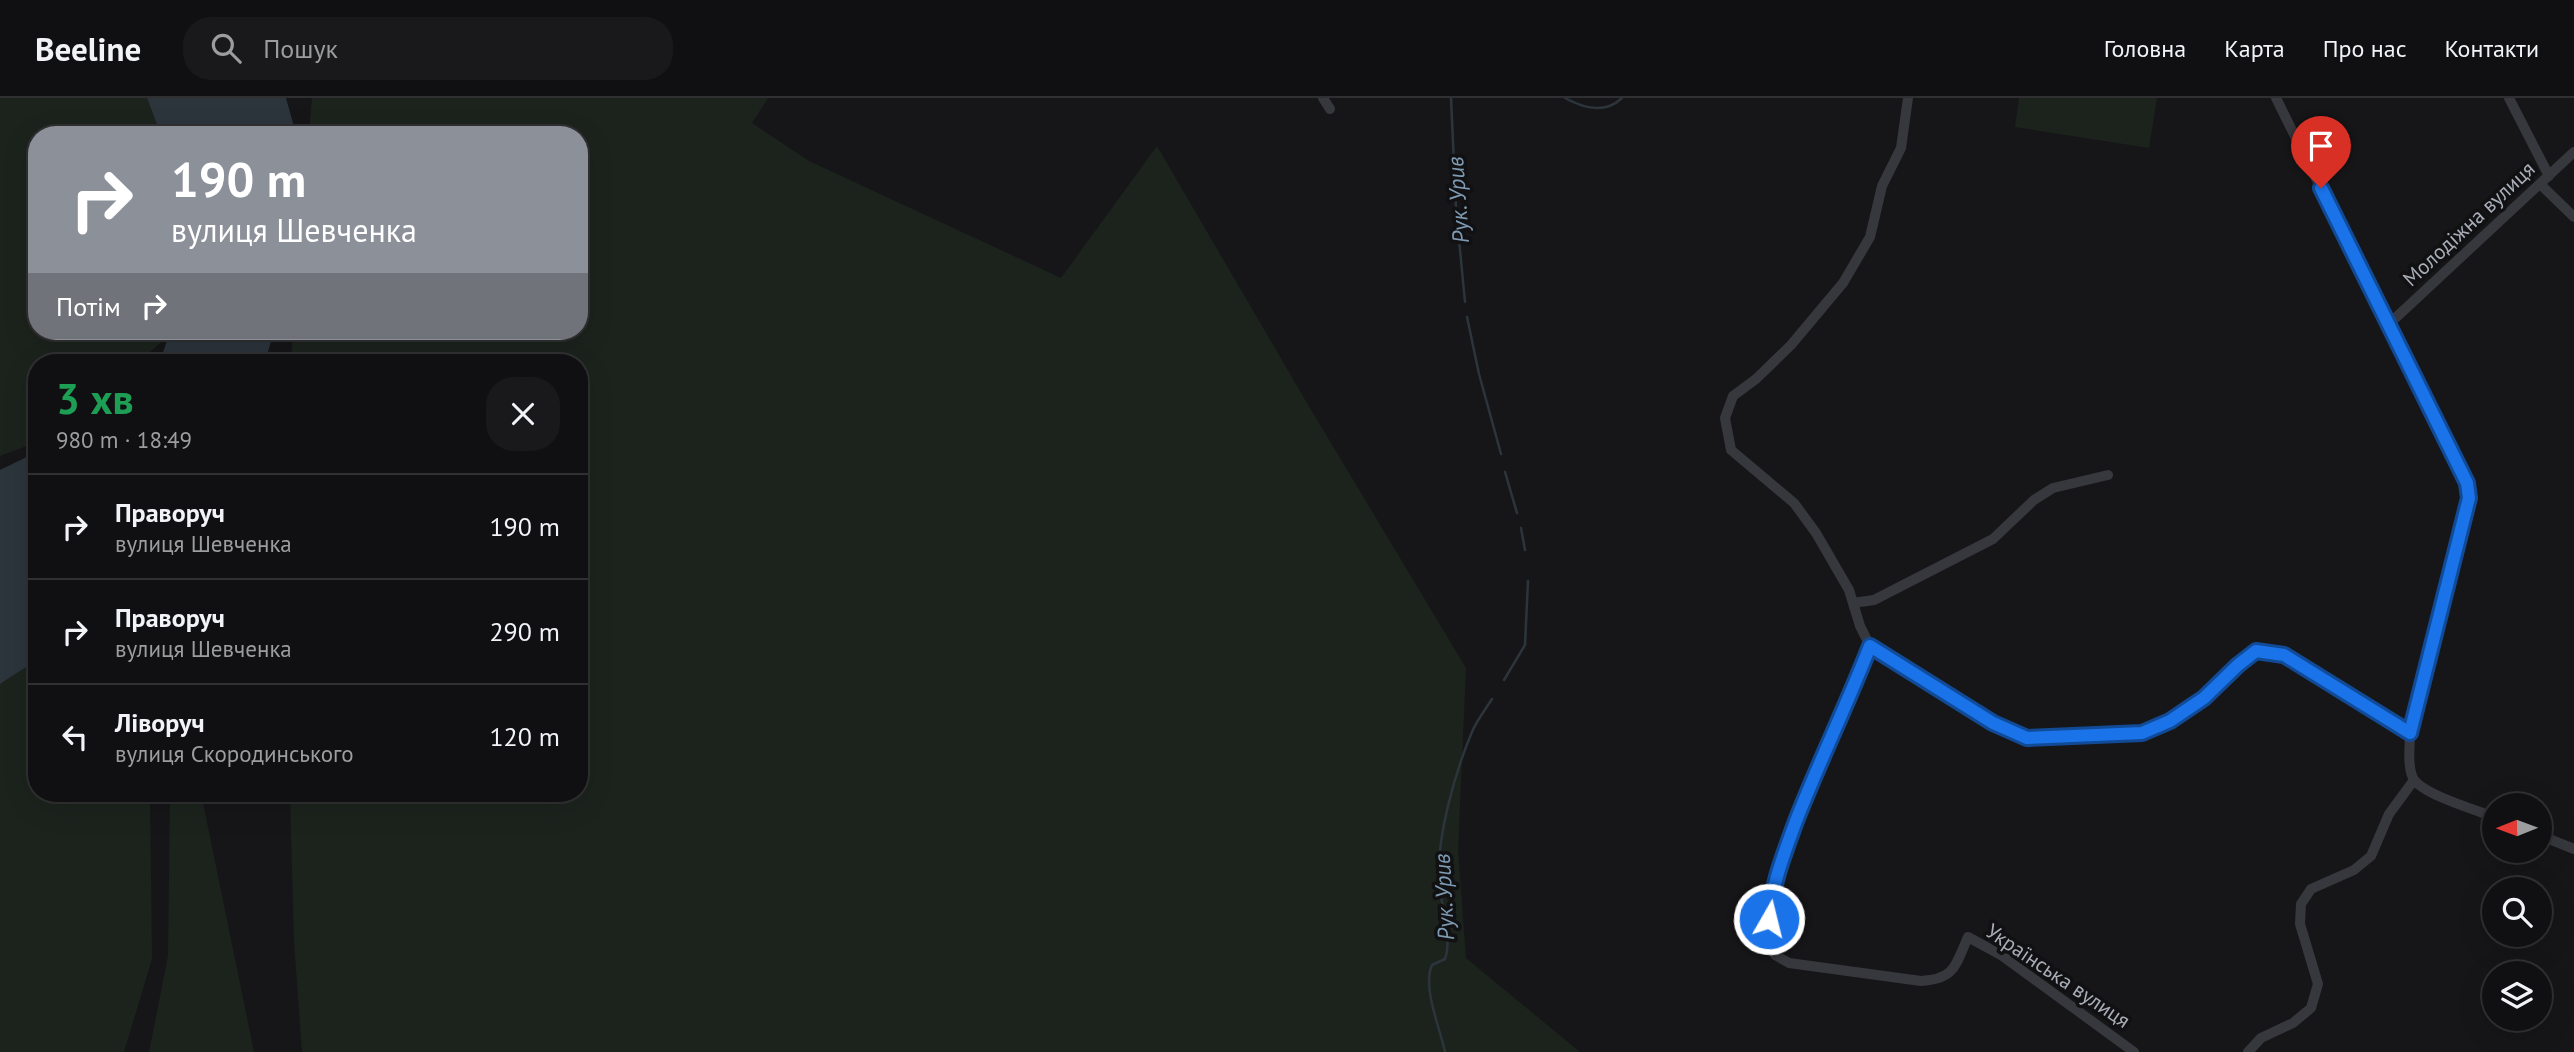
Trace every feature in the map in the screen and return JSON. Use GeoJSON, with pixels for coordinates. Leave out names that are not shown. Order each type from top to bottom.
{"type":"FeatureCollection","features":[{"type":"Feature","properties":{"kind":"street"},"geometry":{"type":"LineString","coordinates":[[1324,98],[1330,109]]}},
{"type":"Feature","properties":{"kind":"street"},"geometry":{"type":"LineString","coordinates":[[1908,98],[1901,148],[1882,186],[1871,237],[1843,283],[1791,345],[1756,379],[1733,396],[1725,418],[1731,450],[1794,503],[1816,533],[1849,590],[1860,626],[1870,646],[1993,723],[2027,738],[2142,733],[2170,721],[2204,698],[2256,651],[2284,655],[2410,733]]}},
{"type":"Feature","properties":{"kind":"street"},"geometry":{"type":"LineString","coordinates":[[2276,98],[2467,483],[2469,498],[2410,733],[2410,766],[2414,780],[2424,789],[2482,812]]}},
{"type":"Feature","properties":{"kind":"street"},"geometry":{"type":"LineString","coordinates":[[2509,98],[2549,176]]}},
{"type":"Feature","properties":{"kind":"street","name":"Молодіжна вулиця"},"geometry":{"type":"LineString","coordinates":[[2389,324],[2574,152]]}},
{"type":"Feature","properties":{"kind":"street"},"geometry":{"type":"LineString","coordinates":[[2540,184],[2574,217]]}},
{"type":"Feature","properties":{"kind":"street"},"geometry":{"type":"LineString","coordinates":[[1853,603],[1874,600],[1993,539],[2034,500],[2053,488],[2108,475]]}},
{"type":"Feature","properties":{"kind":"street","name":"Українська вулиця"},"geometry":{"type":"LineString","coordinates":[[1870,646],[1807,792],[1779,866],[1772,890],[1769,919],[1775,955],[1789,963],[1921,981],[1940,980],[1953,970],[1968,937],[2001,955],[2134,1052]]}},
{"type":"Feature","properties":{"kind":"street"},"geometry":{"type":"LineString","coordinates":[[2248,1052],[2261,1038],[2293,1023],[2311,1008],[2318,984],[2300,924],[2301,904],[2311,889],[2354,870],[2371,856],[2389,814],[2414,780]]}},
{"type":"Feature","properties":{"kind":"street"},"geometry":{"type":"LineString","coordinates":[[2552,840],[2574,849]]}},
{"type":"Feature","properties":{"kind":"shaded area"},"geometry":{"type":"Polygon","coordinates":[[[0,98],[147,98],[158,126],[28,126],[28,340],[164,340],[147,354],[28,354],[28,445],[0,456],[0,98]]]}},
{"type":"Feature","properties":{"kind":"shaded area"},"geometry":{"type":"Polygon","coordinates":[[[147,98],[286,98],[293,123],[293,126],[158,126],[147,98]]]}},
{"type":"Feature","properties":{"kind":"shaded area"},"geometry":{"type":"Polygon","coordinates":[[[312,98],[768,98],[752,123],[809,161],[1061,278],[1157,146],[1466,668],[1458,850],[1466,958],[1580,1052],[302,1052],[294,941],[290,802],[588,802],[588,354],[292,354],[292,340],[588,340],[588,126],[310,126],[312,98]]]}},
{"type":"Feature","properties":{"kind":"shaded area"},"geometry":{"type":"Polygon","coordinates":[[[2019,98],[2157,98],[2149,148],[2015,127],[2019,98]]]}},
{"type":"Feature","properties":{"kind":"shaded area"},"geometry":{"type":"Polygon","coordinates":[[[167,340],[271,340],[267,354],[163,354],[167,340]]]}},
{"type":"Feature","properties":{"kind":"shaded area"},"geometry":{"type":"Polygon","coordinates":[[[28,456],[28,666],[0,684],[0,470],[28,456]]]}},
{"type":"Feature","properties":{"kind":"shaded area"},"geometry":{"type":"Polygon","coordinates":[[[28,666],[28,802],[150,802],[152,959],[124,1052],[0,1052],[0,684],[28,666]]]}},
{"type":"Feature","properties":{"kind":"shaded area"},"geometry":{"type":"Polygon","coordinates":[[[170,802],[203,802],[254,1052],[149,1052],[168,956],[170,802]]]}},
{"type":"Feature","properties":{"kind":"waterway","name":"Рук. Урив"},"geometry":{"type":"LineString","coordinates":[[1451,98],[1456,208],[1465,302]]}},
{"type":"Feature","properties":{"kind":"waterway","name":"Рук. Урив"},"geometry":{"type":"LineString","coordinates":[[1565,98],[1594,108],[1608,106],[1622,98]]}},
{"type":"Feature","properties":{"kind":"waterway","name":"Рук. Урив"},"geometry":{"type":"LineString","coordinates":[[1467,317],[1501,454]]}},
{"type":"Feature","properties":{"kind":"waterway","name":"Рук. Урив"},"geometry":{"type":"LineString","coordinates":[[1505,472],[1517,513]]}},
{"type":"Feature","properties":{"kind":"waterway","name":"Рук. Урив"},"geometry":{"type":"LineString","coordinates":[[1521,528],[1525,550]]}},
{"type":"Feature","properties":{"kind":"waterway","name":"Рук. Урив"},"geometry":{"type":"LineString","coordinates":[[1504,680],[1525,645],[1528,581]]}},
{"type":"Feature","properties":{"kind":"waterway","name":"Рук. Урив"},"geometry":{"type":"LineString","coordinates":[[1445,1052],[1429,984],[1432,965],[1445,959],[1448,940],[1439,879],[1441,844],[1448,804],[1466,748],[1476,723],[1492,699]]}},
{"type":"Feature","properties":{"kind":"route"},"geometry":{"type":"LineString","coordinates":[[1769,919],[1772,890],[1779,866],[1807,792],[1870,646],[1948,697],[1993,723],[2027,738],[2142,733],[2170,721],[2204,698],[2256,651],[2284,655],[2410,733],[2469,498],[2467,483],[2321,188]]}}]}
